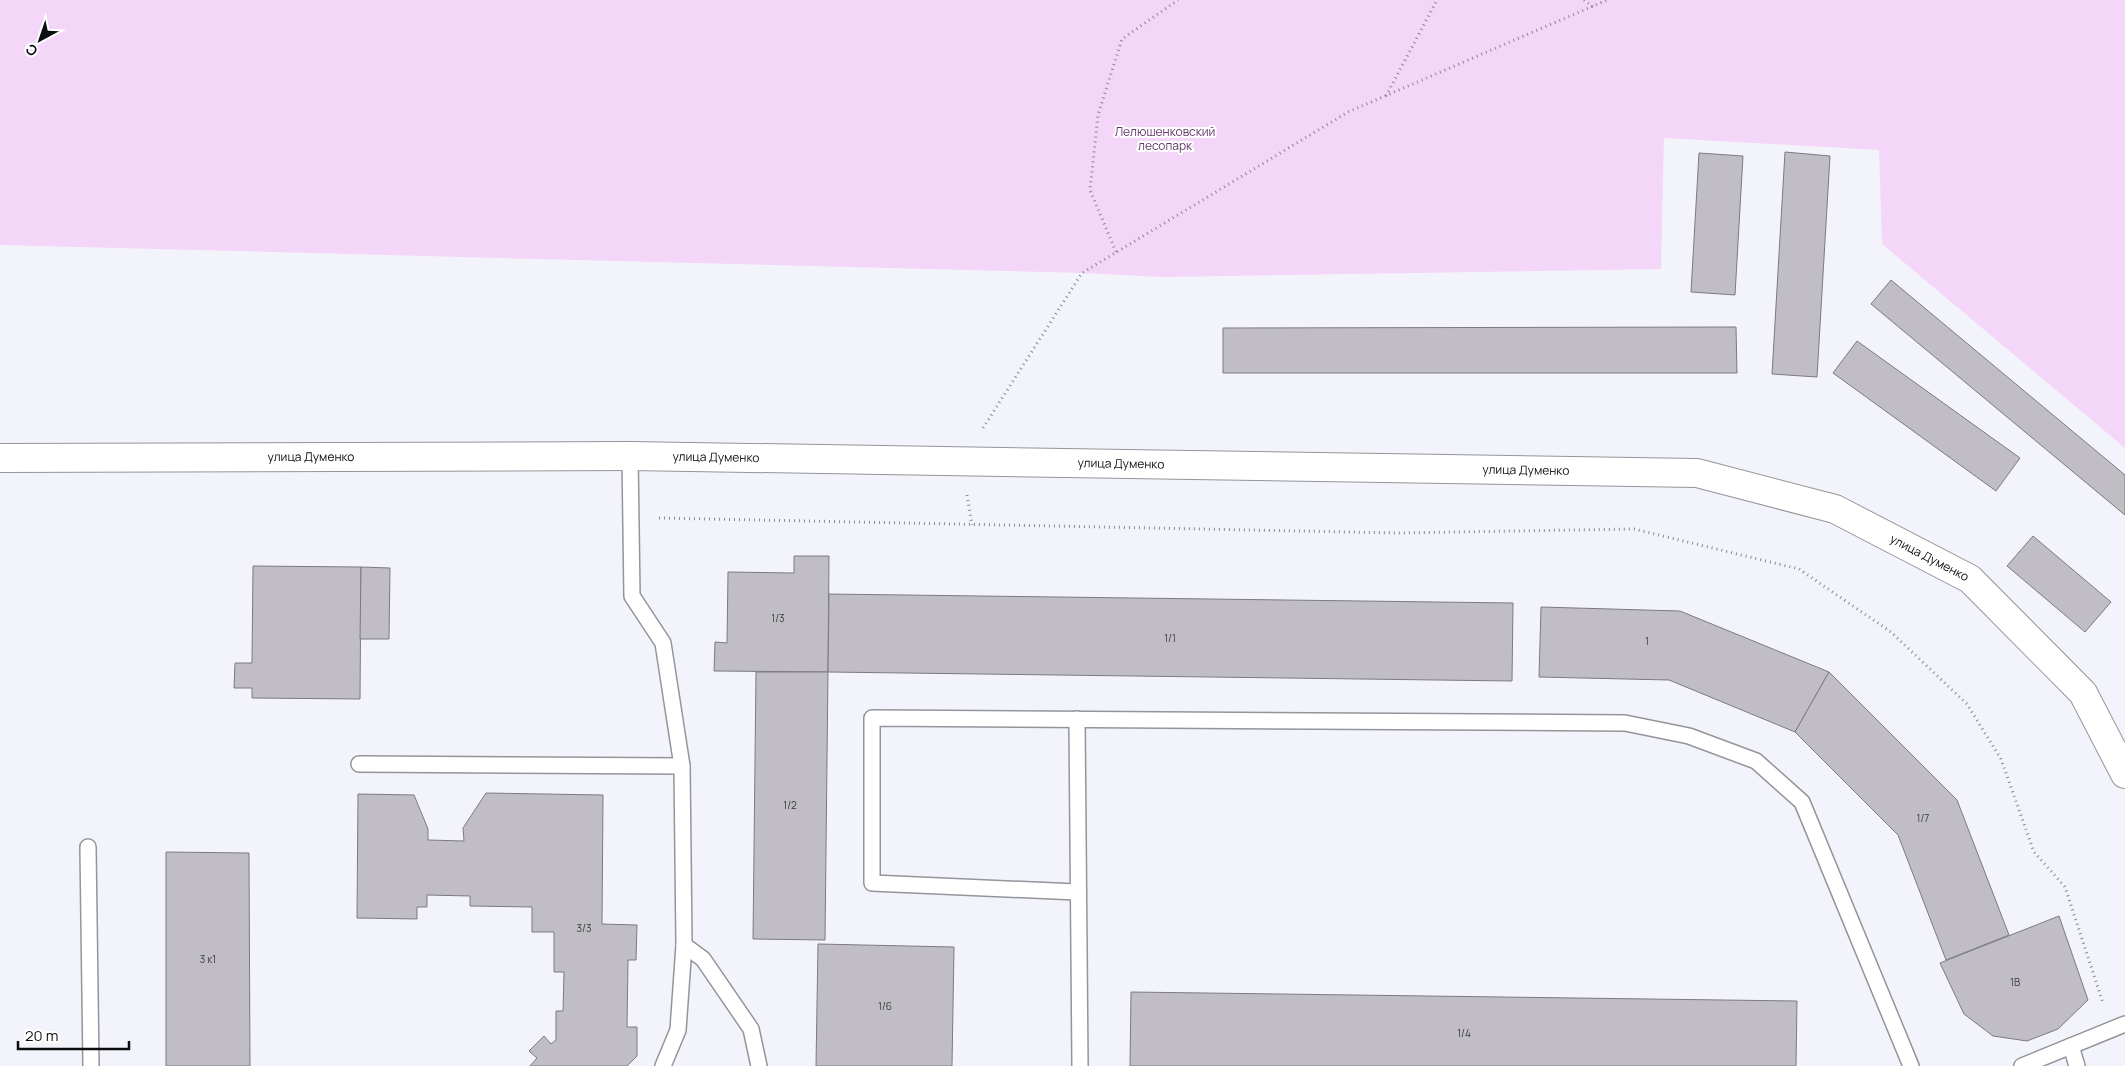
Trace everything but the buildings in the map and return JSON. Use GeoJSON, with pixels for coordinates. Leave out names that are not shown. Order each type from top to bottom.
{"type":"FeatureCollection","features":[{"type":"Feature","properties":{"kind":"street","name":"улица Думенко"},"geometry":{"type":"LineString","coordinates":[[0,458],[630,456],[1697,474],[1835,509],[1970,579],[2083,693],[2125,774]]}},
{"type":"Feature","properties":{"kind":"lane"},"geometry":{"type":"LineString","coordinates":[[630,456],[632,596],[664,643],[682,766],[684,945],[678,1030],[663,1066]]}},
{"type":"Feature","properties":{"kind":"lane"},"geometry":{"type":"LineString","coordinates":[[1077,892],[872,883],[872,718],[1626,723],[1689,736],[1756,761],[1802,802],[1911,1066]]}},
{"type":"Feature","properties":{"kind":"lane"},"geometry":{"type":"LineString","coordinates":[[1077,719],[1080,1066]]}},
{"type":"Feature","properties":{"kind":"lane"},"geometry":{"type":"LineString","coordinates":[[359,764],[682,766]]}},
{"type":"Feature","properties":{"kind":"lane"},"geometry":{"type":"LineString","coordinates":[[88,846],[91,1066]]}},
{"type":"Feature","properties":{"kind":"lane"},"geometry":{"type":"LineString","coordinates":[[684,945],[702,959],[751,1029],[759,1066]]}},
{"type":"Feature","properties":{"kind":"lane"},"geometry":{"type":"LineString","coordinates":[[2022,1066],[2118,1027]]}},
{"type":"Feature","properties":{"kind":"lane"},"geometry":{"type":"LineString","coordinates":[[2071,1046],[2077,1066]]}},
{"type":"Feature","properties":{"kind":"path"},"geometry":{"type":"LineString","coordinates":[[1116,252],[1090,190],[1098,116],[1122,40],[1178,0]]}},
{"type":"Feature","properties":{"kind":"path"},"geometry":{"type":"LineString","coordinates":[[1385,96],[1437,0]]}},
{"type":"Feature","properties":{"kind":"path"},"geometry":{"type":"LineString","coordinates":[[1584,0],[1593,7]]}},
{"type":"Feature","properties":{"kind":"path"},"geometry":{"type":"LineString","coordinates":[[962,462],[1082,273],[1348,112],[1607,0]]}},
{"type":"Feature","properties":{"kind":"path"},"geometry":{"type":"LineString","coordinates":[[630,518],[1398,533],[1634,529],[1800,569],[1891,632],[1967,704],[2001,759],[2034,852],[2065,887],[2118,1027]]}},
{"type":"Feature","properties":{"kind":"green space","name":"Лелюшенковский лесопарк"},"geometry":{"type":"Polygon","coordinates":[[[0,0],[2125,0],[2125,448],[1882,244],[1879,150],[1664,138],[1661,269],[1162,277],[1082,273],[0,245],[0,0]]]}}]}
